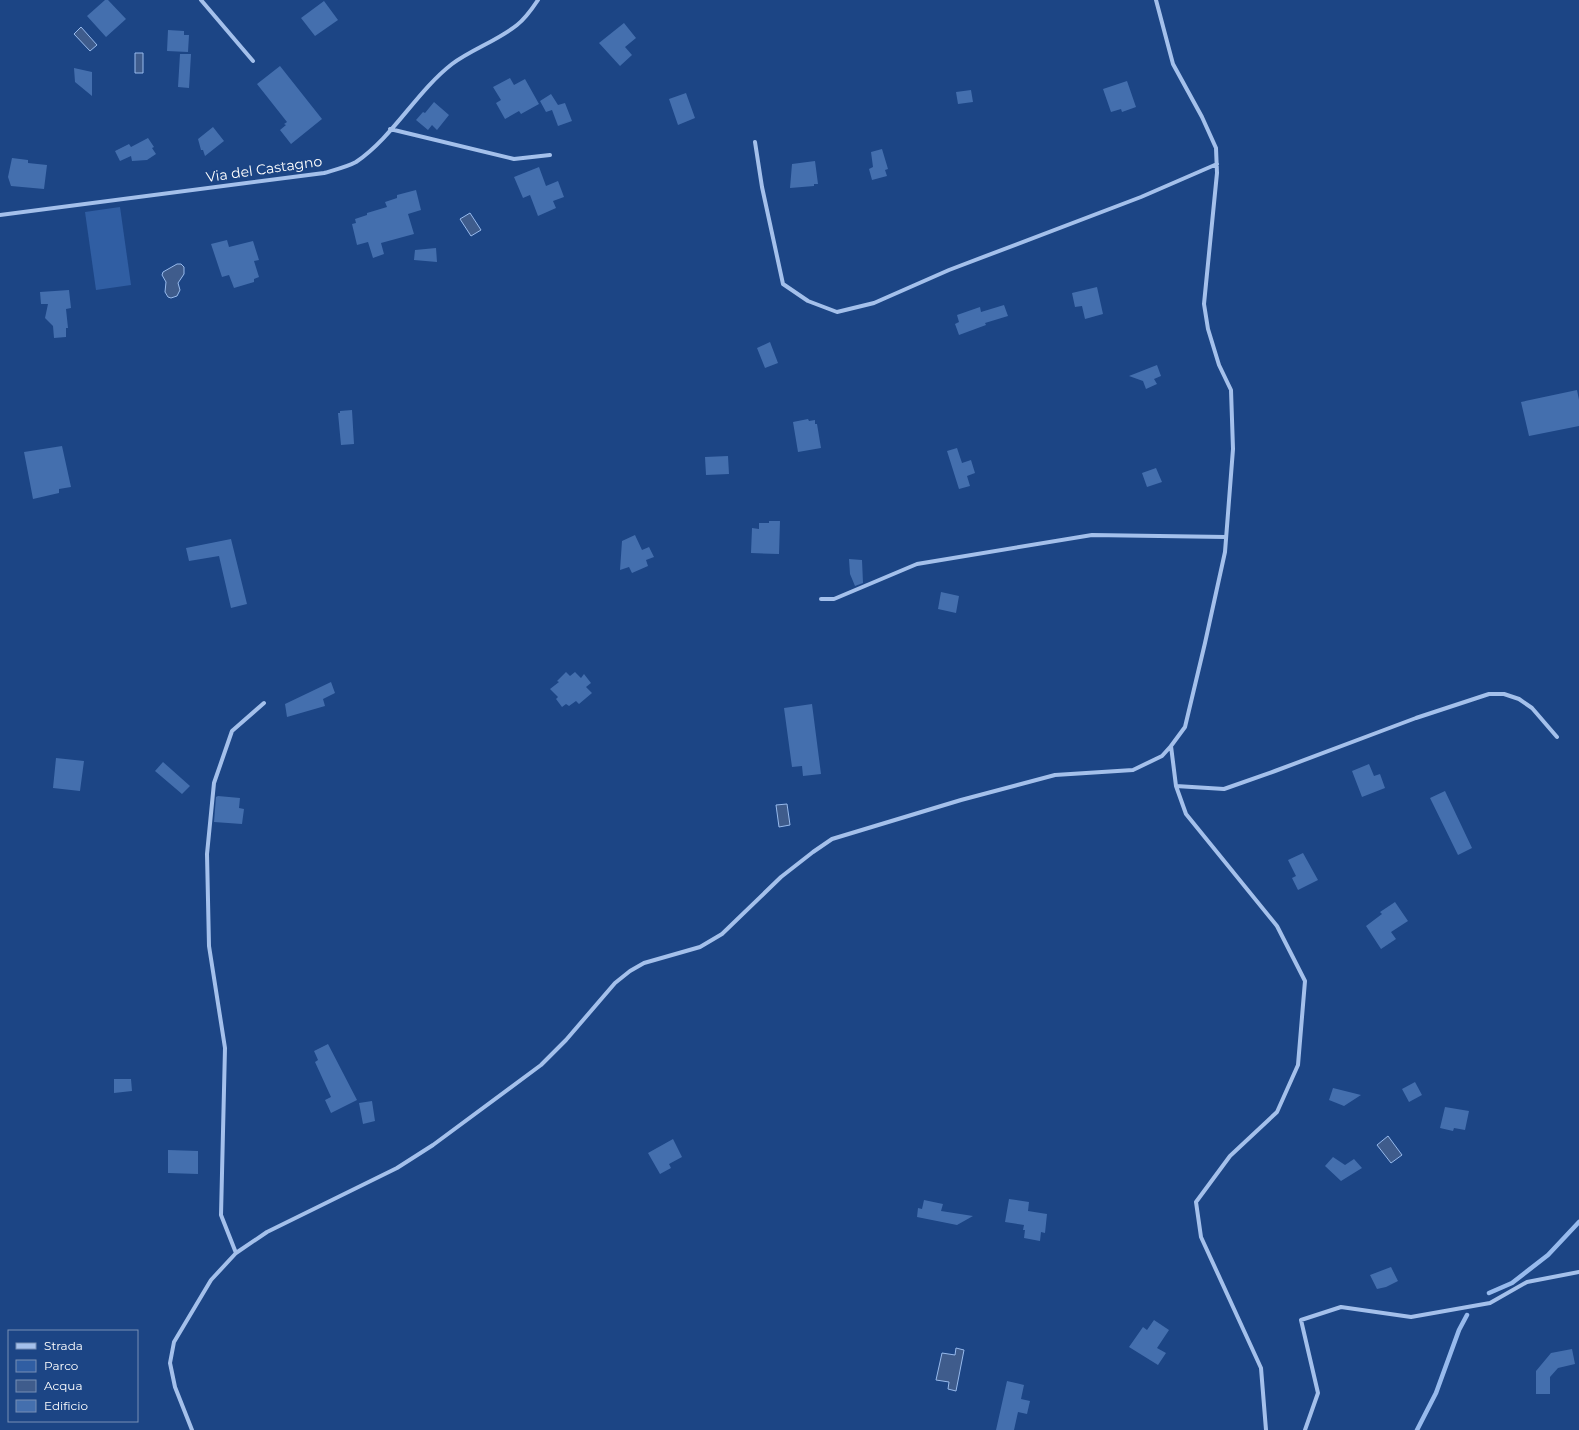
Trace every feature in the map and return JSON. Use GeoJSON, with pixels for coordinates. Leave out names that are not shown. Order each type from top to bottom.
{"type":"FeatureCollection","features":[{"type":"Feature","properties":{"kind":"street"},"geometry":{"type":"LineString","coordinates":[[201,0],[253,61]]}},
{"type":"Feature","properties":{"kind":"street","name":"Via del Castagno"},"geometry":{"type":"LineString","coordinates":[[0,215],[324,173],[355,162],[390,130],[440,74],[472,50],[503,35],[518,25],[538,0]]}},
{"type":"Feature","properties":{"kind":"street"},"geometry":{"type":"LineString","coordinates":[[192,1430],[175,1387],[170,1363],[174,1342],[211,1280],[236,1253],[267,1232],[398,1168],[433,1145],[541,1065],[566,1040],[615,983],[630,971],[644,963],[700,948],[722,934],[781,877],[832,839],[961,800],[1055,775],[1133,770],[1162,756],[1185,727],[1205,643],[1224,552],[1233,449],[1231,390],[1219,365],[1208,329],[1204,304],[1216,181],[1216,148],[1202,117],[1173,64],[1156,0]]}},
{"type":"Feature","properties":{"kind":"street"},"geometry":{"type":"LineString","coordinates":[[390,130],[514,159],[550,155]]}},
{"type":"Feature","properties":{"kind":"street"},"geometry":{"type":"LineString","coordinates":[[755,142],[762,187],[783,284],[808,301],[837,312],[874,303],[949,270],[1141,197],[1217,164]]}},
{"type":"Feature","properties":{"kind":"street"},"geometry":{"type":"LineString","coordinates":[[821,599],[834,599],[917,564],[1092,534],[1226,537]]}},
{"type":"Feature","properties":{"kind":"street"},"geometry":{"type":"LineString","coordinates":[[1176,786],[1224,789],[1416,718],[1489,694],[1504,694],[1519,699],[1532,708],[1557,737]]}},
{"type":"Feature","properties":{"kind":"street"},"geometry":{"type":"LineString","coordinates":[[236,1253],[221,1215],[225,1048],[210,946],[207,854],[214,782],[232,731],[264,703]]}},
{"type":"Feature","properties":{"kind":"street"},"geometry":{"type":"LineString","coordinates":[[1171,746],[1176,786],[1186,814],[1277,926],[1304,981],[1298,1065],[1276,1112],[1230,1156],[1196,1202],[1201,1237],[1261,1368],[1266,1430]]}},
{"type":"Feature","properties":{"kind":"street"},"geometry":{"type":"LineString","coordinates":[[1305,1430],[1318,1393],[1301,1320],[1342,1308],[1411,1317],[1490,1303],[1527,1282],[1579,1272]]}},
{"type":"Feature","properties":{"kind":"green space"},"geometry":{"type":"Polygon","coordinates":[[[120,207],[131,285],[96,290],[85,212],[120,207]]]}},
{"type":"Feature","properties":{"kind":"water"},"geometry":{"type":"Polygon","coordinates":[[[81,27],[97,45],[90,51],[74,34],[81,27]]]}},
{"type":"Feature","properties":{"kind":"water"},"geometry":{"type":"Polygon","coordinates":[[[135,53],[143,53],[143,73],[135,73],[135,53]]]}},
{"type":"Feature","properties":{"kind":"water"},"geometry":{"type":"Polygon","coordinates":[[[470,213],[481,230],[471,236],[460,219],[470,213]]]}},
{"type":"Feature","properties":{"kind":"water"},"geometry":{"type":"Polygon","coordinates":[[[177,264],[181,264],[184,267],[184,274],[178,283],[180,290],[177,296],[171,298],[168,297],[165,292],[166,282],[162,275],[163,272],[177,264]]]}},
{"type":"Feature","properties":{"kind":"water"},"geometry":{"type":"Polygon","coordinates":[[[787,804],[790,825],[779,827],[776,805],[787,804]]]}},
{"type":"Feature","properties":{"kind":"water"},"geometry":{"type":"Polygon","coordinates":[[[1388,1136],[1402,1155],[1391,1163],[1377,1145],[1388,1136]]]}},
{"type":"Feature","properties":{"kind":"water"},"geometry":{"type":"Polygon","coordinates":[[[956,1348],[964,1350],[956,1391],[948,1389],[949,1382],[936,1380],[942,1353],[955,1355],[956,1348]]]}},
{"type":"Feature","properties":{"kind":"building"},"geometry":{"type":"Polygon","coordinates":[[[105,0],[108,0],[126,19],[106,37],[87,16],[105,0]]]}},
{"type":"Feature","properties":{"kind":"building"},"geometry":{"type":"Polygon","coordinates":[[[324,1],[338,20],[315,36],[301,18],[324,1]]]}},
{"type":"Feature","properties":{"kind":"building"},"geometry":{"type":"Polygon","coordinates":[[[624,23],[636,38],[625,47],[632,55],[620,66],[599,43],[624,23]]]}},
{"type":"Feature","properties":{"kind":"building"},"geometry":{"type":"Polygon","coordinates":[[[168,30],[184,31],[184,35],[189,35],[188,52],[167,51],[168,30]]]}},
{"type":"Feature","properties":{"kind":"building"},"geometry":{"type":"Polygon","coordinates":[[[180,54],[191,54],[189,88],[178,87],[180,54]]]}},
{"type":"Feature","properties":{"kind":"building"},"geometry":{"type":"Polygon","coordinates":[[[280,66],[322,119],[291,144],[280,130],[286,125],[284,124],[287,122],[257,84],[280,66]]]}},
{"type":"Feature","properties":{"kind":"building"},"geometry":{"type":"Polygon","coordinates":[[[74,68],[92,72],[92,96],[75,82],[74,68]]]}},
{"type":"Feature","properties":{"kind":"building"},"geometry":{"type":"Polygon","coordinates":[[[510,78],[514,85],[525,79],[539,104],[521,114],[519,111],[505,119],[496,103],[501,100],[493,87],[510,78]]]}},
{"type":"Feature","properties":{"kind":"building"},"geometry":{"type":"Polygon","coordinates":[[[1127,81],[1136,107],[1122,112],[1121,109],[1111,112],[1103,89],[1127,81]]]}},
{"type":"Feature","properties":{"kind":"building"},"geometry":{"type":"Polygon","coordinates":[[[971,90],[973,102],[958,104],[956,92],[971,90]]]}},
{"type":"Feature","properties":{"kind":"building"},"geometry":{"type":"Polygon","coordinates":[[[686,93],[695,118],[678,125],[669,99],[686,93]]]}},
{"type":"Feature","properties":{"kind":"building"},"geometry":{"type":"Polygon","coordinates":[[[551,94],[558,105],[565,103],[572,121],[558,126],[552,110],[546,112],[540,101],[551,94]]]}},
{"type":"Feature","properties":{"kind":"building"},"geometry":{"type":"Polygon","coordinates":[[[434,102],[449,115],[437,130],[432,125],[428,130],[416,120],[423,112],[425,113],[434,102]]]}},
{"type":"Feature","properties":{"kind":"building"},"geometry":{"type":"Polygon","coordinates":[[[213,127],[224,141],[205,156],[203,150],[201,150],[198,139],[213,127]]]}},
{"type":"Feature","properties":{"kind":"building"},"geometry":{"type":"Polygon","coordinates":[[[148,138],[154,147],[152,148],[156,154],[147,160],[132,161],[131,156],[120,161],[115,151],[129,144],[131,147],[148,138]]]}},
{"type":"Feature","properties":{"kind":"building"},"geometry":{"type":"Polygon","coordinates":[[[882,149],[888,169],[885,170],[887,176],[872,180],[869,169],[873,167],[871,152],[882,149]]]}},
{"type":"Feature","properties":{"kind":"building"},"geometry":{"type":"Polygon","coordinates":[[[12,158],[28,160],[28,163],[47,165],[44,189],[11,186],[8,177],[12,158]]]}},
{"type":"Feature","properties":{"kind":"building"},"geometry":{"type":"Polygon","coordinates":[[[815,161],[818,184],[814,184],[814,186],[790,188],[792,164],[815,161]]]}},
{"type":"Feature","properties":{"kind":"building"},"geometry":{"type":"Polygon","coordinates":[[[539,167],[546,186],[558,181],[564,197],[553,201],[556,208],[538,216],[530,195],[523,198],[514,177],[539,167]]]}},
{"type":"Feature","properties":{"kind":"building"},"geometry":{"type":"Polygon","coordinates":[[[416,190],[421,210],[408,214],[414,234],[381,243],[384,254],[373,258],[368,242],[357,245],[352,224],[356,223],[355,219],[367,215],[367,213],[387,207],[385,202],[397,198],[397,195],[416,190]]]}},
{"type":"Feature","properties":{"kind":"building"},"geometry":{"type":"Polygon","coordinates":[[[227,240],[229,247],[253,241],[259,260],[254,261],[259,277],[254,279],[254,282],[234,288],[229,275],[222,277],[211,244],[227,240]]]}},
{"type":"Feature","properties":{"kind":"building"},"geometry":{"type":"Polygon","coordinates":[[[436,248],[437,262],[414,260],[415,250],[436,248]]]}},
{"type":"Feature","properties":{"kind":"building"},"geometry":{"type":"Polygon","coordinates":[[[1097,287],[1103,314],[1085,319],[1082,306],[1075,307],[1072,293],[1097,287]]]}},
{"type":"Feature","properties":{"kind":"building"},"geometry":{"type":"Polygon","coordinates":[[[69,290],[71,308],[66,309],[68,328],[66,328],[66,337],[54,338],[53,326],[45,318],[48,304],[41,304],[40,292],[69,290]]]}},
{"type":"Feature","properties":{"kind":"building"},"geometry":{"type":"Polygon","coordinates":[[[1004,305],[1008,316],[985,323],[986,325],[959,335],[955,324],[959,322],[957,315],[980,307],[981,312],[1004,305]]]}},
{"type":"Feature","properties":{"kind":"building"},"geometry":{"type":"Polygon","coordinates":[[[770,342],[778,363],[765,368],[757,348],[770,342]]]}},
{"type":"Feature","properties":{"kind":"building"},"geometry":{"type":"Polygon","coordinates":[[[1157,365],[1161,376],[1154,379],[1157,384],[1146,389],[1143,381],[1129,376],[1157,365]]]}},
{"type":"Feature","properties":{"kind":"building"},"geometry":{"type":"Polygon","coordinates":[[[1577,390],[1579,400],[1579,426],[1529,436],[1521,402],[1577,390]]]}},
{"type":"Feature","properties":{"kind":"building"},"geometry":{"type":"Polygon","coordinates":[[[352,410],[354,444],[341,445],[338,413],[340,413],[340,411],[352,410]]]}},
{"type":"Feature","properties":{"kind":"building"},"geometry":{"type":"Polygon","coordinates":[[[808,419],[809,421],[815,420],[815,424],[817,424],[821,448],[798,452],[793,422],[808,419]]]}},
{"type":"Feature","properties":{"kind":"building"},"geometry":{"type":"Polygon","coordinates":[[[62,446],[71,487],[59,489],[59,493],[33,499],[24,452],[62,446]]]}},
{"type":"Feature","properties":{"kind":"building"},"geometry":{"type":"Polygon","coordinates":[[[957,448],[962,463],[971,460],[975,473],[967,476],[970,486],[959,489],[947,451],[957,448]]]}},
{"type":"Feature","properties":{"kind":"building"},"geometry":{"type":"Polygon","coordinates":[[[728,456],[729,474],[706,475],[705,457],[728,456]]]}},
{"type":"Feature","properties":{"kind":"building"},"geometry":{"type":"Polygon","coordinates":[[[1156,468],[1162,482],[1147,487],[1142,473],[1156,468]]]}},
{"type":"Feature","properties":{"kind":"building"},"geometry":{"type":"Polygon","coordinates":[[[769,521],[780,521],[779,554],[751,553],[752,528],[759,529],[759,523],[769,523],[769,521]]]}},
{"type":"Feature","properties":{"kind":"building"},"geometry":{"type":"Polygon","coordinates":[[[635,535],[642,550],[649,547],[654,557],[646,560],[648,566],[632,573],[629,567],[620,570],[622,541],[635,535]]]}},
{"type":"Feature","properties":{"kind":"building"},"geometry":{"type":"Polygon","coordinates":[[[231,539],[247,604],[231,608],[219,556],[189,561],[186,548],[231,539]]]}},
{"type":"Feature","properties":{"kind":"building"},"geometry":{"type":"Polygon","coordinates":[[[849,559],[862,560],[863,583],[855,586],[850,574],[849,559]]]}},
{"type":"Feature","properties":{"kind":"building"},"geometry":{"type":"Polygon","coordinates":[[[941,592],[959,596],[956,613],[938,609],[941,592]]]}},
{"type":"Feature","properties":{"kind":"building"},"geometry":{"type":"Polygon","coordinates":[[[566,672],[570,676],[575,672],[581,678],[584,674],[591,683],[586,687],[592,693],[579,704],[576,701],[569,706],[566,704],[562,707],[556,699],[558,697],[550,689],[559,682],[557,681],[566,672]]]}},
{"type":"Feature","properties":{"kind":"building"},"geometry":{"type":"Polygon","coordinates":[[[331,682],[335,693],[323,699],[325,706],[287,717],[285,704],[331,682]]]}},
{"type":"Feature","properties":{"kind":"building"},"geometry":{"type":"Polygon","coordinates":[[[812,704],[821,774],[803,776],[802,766],[792,767],[784,708],[812,704]]]}},
{"type":"Feature","properties":{"kind":"building"},"geometry":{"type":"Polygon","coordinates":[[[56,758],[84,761],[80,791],[53,788],[56,758]]]}},
{"type":"Feature","properties":{"kind":"building"},"geometry":{"type":"Polygon","coordinates":[[[163,762],[190,786],[182,794],[155,771],[163,762]]]}},
{"type":"Feature","properties":{"kind":"building"},"geometry":{"type":"Polygon","coordinates":[[[1369,764],[1374,776],[1380,774],[1385,788],[1362,797],[1352,771],[1369,764]]]}},
{"type":"Feature","properties":{"kind":"building"},"geometry":{"type":"Polygon","coordinates":[[[1445,791],[1472,848],[1458,855],[1430,798],[1445,791]]]}},
{"type":"Feature","properties":{"kind":"building"},"geometry":{"type":"Polygon","coordinates":[[[216,797],[240,798],[239,808],[244,809],[242,824],[214,822],[216,797]]]}},
{"type":"Feature","properties":{"kind":"building"},"geometry":{"type":"Polygon","coordinates":[[[1303,853],[1318,880],[1298,890],[1292,878],[1296,876],[1288,860],[1303,853]]]}},
{"type":"Feature","properties":{"kind":"building"},"geometry":{"type":"Polygon","coordinates":[[[1395,902],[1408,921],[1391,932],[1396,939],[1381,949],[1366,926],[1382,914],[1380,912],[1395,902]]]}},
{"type":"Feature","properties":{"kind":"building"},"geometry":{"type":"Polygon","coordinates":[[[328,1044],[357,1100],[331,1113],[325,1100],[331,1097],[315,1062],[318,1060],[314,1051],[328,1044]]]}},
{"type":"Feature","properties":{"kind":"building"},"geometry":{"type":"Polygon","coordinates":[[[114,1079],[131,1079],[132,1091],[114,1093],[114,1079]]]}},
{"type":"Feature","properties":{"kind":"building"},"geometry":{"type":"Polygon","coordinates":[[[1415,1082],[1422,1095],[1409,1102],[1402,1089],[1415,1082]]]}},
{"type":"Feature","properties":{"kind":"building"},"geometry":{"type":"Polygon","coordinates":[[[1333,1088],[1361,1095],[1344,1106],[1329,1100],[1333,1088]]]}},
{"type":"Feature","properties":{"kind":"building"},"geometry":{"type":"Polygon","coordinates":[[[372,1101],[375,1121],[363,1124],[359,1103],[372,1101]]]}},
{"type":"Feature","properties":{"kind":"building"},"geometry":{"type":"Polygon","coordinates":[[[1445,1107],[1469,1111],[1465,1130],[1454,1128],[1453,1131],[1440,1128],[1445,1107]]]}},
{"type":"Feature","properties":{"kind":"building"},"geometry":{"type":"Polygon","coordinates":[[[673,1139],[682,1157],[669,1164],[671,1168],[660,1174],[648,1153],[673,1139]]]}},
{"type":"Feature","properties":{"kind":"building"},"geometry":{"type":"Polygon","coordinates":[[[168,1150],[198,1151],[198,1174],[168,1173],[168,1150]]]}},
{"type":"Feature","properties":{"kind":"building"},"geometry":{"type":"Polygon","coordinates":[[[1333,1157],[1345,1165],[1354,1159],[1362,1168],[1341,1181],[1325,1166],[1333,1157]]]}},
{"type":"Feature","properties":{"kind":"building"},"geometry":{"type":"Polygon","coordinates":[[[1009,1199],[1029,1202],[1028,1211],[1047,1214],[1045,1233],[1041,1232],[1040,1241],[1024,1238],[1024,1225],[1005,1222],[1009,1199]]]}},
{"type":"Feature","properties":{"kind":"building"},"geometry":{"type":"Polygon","coordinates":[[[924,1200],[943,1204],[941,1211],[973,1216],[957,1225],[917,1217],[918,1208],[922,1209],[924,1200]]]}},
{"type":"Feature","properties":{"kind":"building"},"geometry":{"type":"Polygon","coordinates":[[[1391,1267],[1398,1281],[1386,1287],[1377,1289],[1370,1275],[1391,1267]]]}},
{"type":"Feature","properties":{"kind":"building"},"geometry":{"type":"Polygon","coordinates":[[[1154,1320],[1169,1330],[1157,1348],[1166,1353],[1158,1365],[1129,1347],[1143,1327],[1147,1330],[1154,1320]]]}},
{"type":"Feature","properties":{"kind":"building"},"geometry":{"type":"Polygon","coordinates":[[[1572,1349],[1575,1364],[1558,1368],[1550,1377],[1550,1394],[1536,1394],[1536,1371],[1551,1353],[1572,1349]]]}},
{"type":"Feature","properties":{"kind":"building"},"geometry":{"type":"Polygon","coordinates":[[[1007,1381],[1024,1385],[1021,1399],[1030,1401],[1027,1414],[1018,1412],[1014,1430],[996,1430],[1007,1381]]]}},
{"type":"Feature","properties":{"kind":"waterway"},"geometry":{"type":"LineString","coordinates":[[1489,1293],[1512,1283],[1548,1255],[1579,1222]]}},
{"type":"Feature","properties":{"kind":"waterway"},"geometry":{"type":"LineString","coordinates":[[1417,1430],[1436,1393],[1459,1330],[1467,1315]]}}]}
